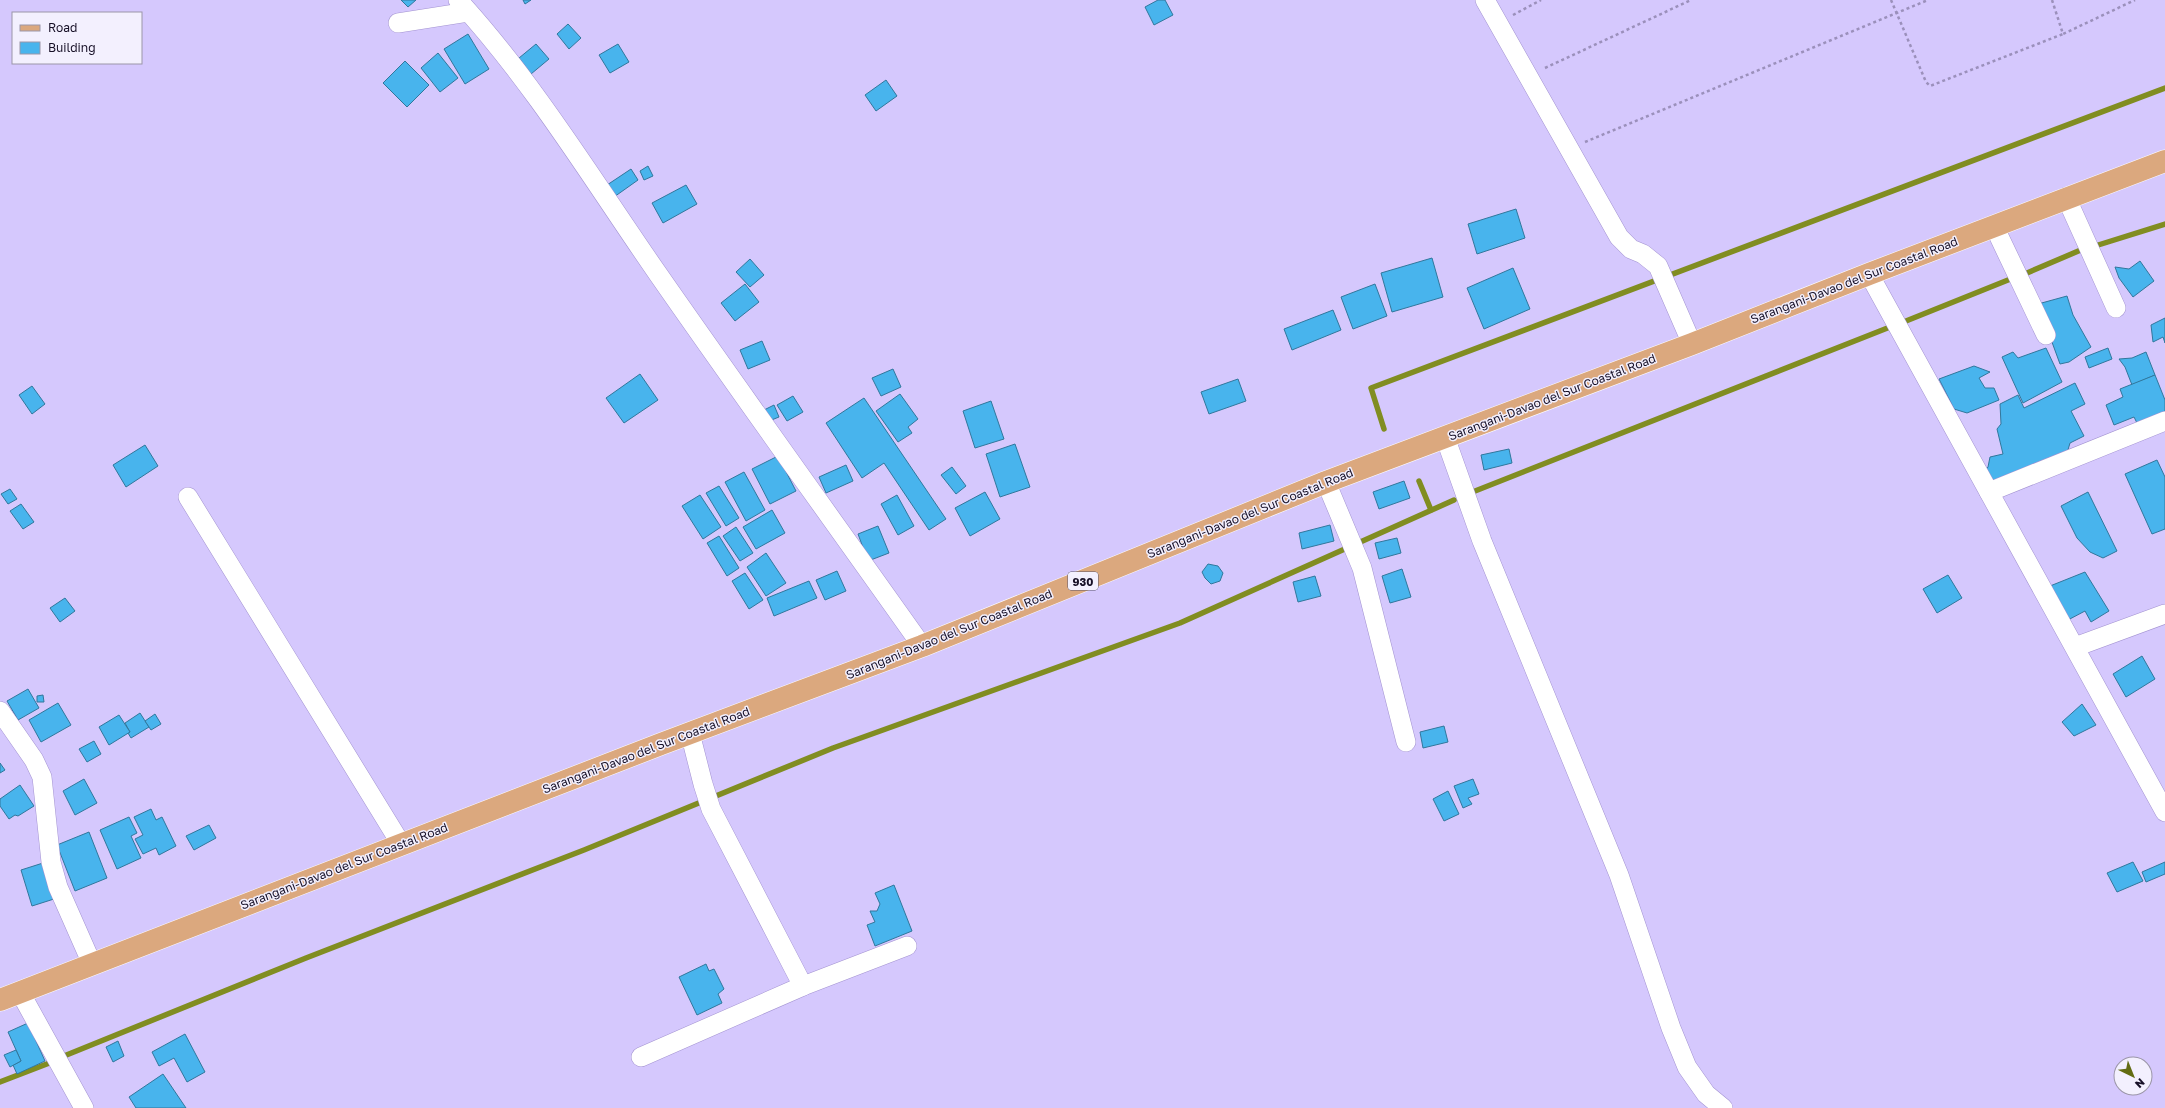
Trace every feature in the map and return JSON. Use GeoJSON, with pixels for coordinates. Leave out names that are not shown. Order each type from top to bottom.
{"type":"FeatureCollection","features":[{"type":"Feature","properties":{"kind":"main road","name":"Sarangani-Davao del Sur Coastal Road"},"geometry":{"type":"LineString","coordinates":[[10,996],[690,733],[922,646],[1326,482],[1692,344],[1869,274],[2165,161]]}},
{"type":"Feature","properties":{"kind":"street"},"geometry":{"type":"LineString","coordinates":[[1485,0],[1500,24],[1619,237],[1631,249],[1652,260],[1658,266],[1692,344]]}},
{"type":"Feature","properties":{"kind":"street"},"geometry":{"type":"LineString","coordinates":[[398,23],[463,6],[544,109],[667,286],[922,646]]}},
{"type":"Feature","properties":{"kind":"street"},"geometry":{"type":"LineString","coordinates":[[2066,198],[2116,308]]}},
{"type":"Feature","properties":{"kind":"street"},"geometry":{"type":"LineString","coordinates":[[1994,226],[2046,335]]}},
{"type":"Feature","properties":{"kind":"street"},"geometry":{"type":"LineString","coordinates":[[1869,274],[2074,647],[2158,783],[2165,812]]}},
{"type":"Feature","properties":{"kind":"street"},"geometry":{"type":"LineString","coordinates":[[1989,492],[2165,421]]}},
{"type":"Feature","properties":{"kind":"street"},"geometry":{"type":"LineString","coordinates":[[1445,437],[1482,542],[1619,875],[1671,1028],[1687,1067],[1706,1094],[1723,1108]]}},
{"type":"Feature","properties":{"kind":"street"},"geometry":{"type":"LineString","coordinates":[[1326,482],[1362,568],[1406,742]]}},
{"type":"Feature","properties":{"kind":"street"},"geometry":{"type":"LineString","coordinates":[[188,497],[401,844]]}},
{"type":"Feature","properties":{"kind":"street"},"geometry":{"type":"LineString","coordinates":[[2074,647],[2165,614]]}},
{"type":"Feature","properties":{"kind":"street"},"geometry":{"type":"LineString","coordinates":[[0,711],[34,760],[42,777],[51,862],[58,887],[92,964]]}},
{"type":"Feature","properties":{"kind":"street"},"geometry":{"type":"LineString","coordinates":[[690,733],[711,809],[803,986]]}},
{"type":"Feature","properties":{"kind":"street"},"geometry":{"type":"LineString","coordinates":[[641,1057],[803,986],[907,946]]}},
{"type":"Feature","properties":{"kind":"street"},"geometry":{"type":"LineString","coordinates":[[10,996],[84,1108]]}},
{"type":"Feature","properties":{"kind":"path"},"geometry":{"type":"LineString","coordinates":[[1500,24],[1514,14],[1541,0]]}},
{"type":"Feature","properties":{"kind":"path"},"geometry":{"type":"LineString","coordinates":[[1542,69],[1691,0]]}},
{"type":"Feature","properties":{"kind":"path"},"geometry":{"type":"LineString","coordinates":[[1891,0],[1926,82],[1930,86],[2063,34],[2135,0]]}},
{"type":"Feature","properties":{"kind":"path"},"geometry":{"type":"LineString","coordinates":[[1570,148],[1928,0]]}},
{"type":"Feature","properties":{"kind":"path"},"geometry":{"type":"LineString","coordinates":[[2052,0],[2063,34]]}},
{"type":"Feature","properties":{"kind":"building"},"geometry":{"type":"Polygon","coordinates":[[[401,0],[416,0],[408,7],[401,0]]]}},
{"type":"Feature","properties":{"kind":"building"},"geometry":{"type":"Polygon","coordinates":[[[523,0],[531,0],[525,4],[523,0]]]}},
{"type":"Feature","properties":{"kind":"building"},"geometry":{"type":"Polygon","coordinates":[[[1158,0],[1165,0],[1173,15],[1154,25],[1145,7],[1158,0]]]}},
{"type":"Feature","properties":{"kind":"building"},"geometry":{"type":"Polygon","coordinates":[[[568,24],[581,38],[569,49],[557,34],[568,24]]]}},
{"type":"Feature","properties":{"kind":"building"},"geometry":{"type":"Polygon","coordinates":[[[468,34],[489,69],[465,84],[444,49],[468,34]]]}},
{"type":"Feature","properties":{"kind":"building"},"geometry":{"type":"Polygon","coordinates":[[[536,44],[549,59],[531,74],[519,58],[536,44]]]}},
{"type":"Feature","properties":{"kind":"building"},"geometry":{"type":"Polygon","coordinates":[[[618,44],[629,62],[610,73],[599,55],[618,44]]]}},
{"type":"Feature","properties":{"kind":"building"},"geometry":{"type":"Polygon","coordinates":[[[438,53],[458,78],[440,92],[421,68],[438,53]]]}},
{"type":"Feature","properties":{"kind":"building"},"geometry":{"type":"Polygon","coordinates":[[[405,61],[429,85],[407,107],[383,83],[405,61]]]}},
{"type":"Feature","properties":{"kind":"building"},"geometry":{"type":"Polygon","coordinates":[[[886,80],[897,96],[876,111],[865,95],[886,80]]]}},
{"type":"Feature","properties":{"kind":"building"},"geometry":{"type":"Polygon","coordinates":[[[648,166],[653,176],[644,180],[640,171],[648,166]]]}},
{"type":"Feature","properties":{"kind":"building"},"geometry":{"type":"Polygon","coordinates":[[[631,169],[638,180],[614,197],[607,185],[631,169]]]}},
{"type":"Feature","properties":{"kind":"building"},"geometry":{"type":"Polygon","coordinates":[[[686,185],[697,204],[663,223],[652,203],[686,185]]]}},
{"type":"Feature","properties":{"kind":"building"},"geometry":{"type":"Polygon","coordinates":[[[1516,209],[1525,238],[1477,254],[1468,224],[1516,209]]]}},
{"type":"Feature","properties":{"kind":"building"},"geometry":{"type":"Polygon","coordinates":[[[1432,258],[1443,297],[1392,312],[1381,273],[1432,258]]]}},
{"type":"Feature","properties":{"kind":"building"},"geometry":{"type":"Polygon","coordinates":[[[750,259],[764,275],[750,287],[736,272],[750,259]]]}},
{"type":"Feature","properties":{"kind":"building"},"geometry":{"type":"Polygon","coordinates":[[[2140,261],[2154,281],[2133,297],[2119,278],[2115,267],[2129,269],[2140,261]]]}},
{"type":"Feature","properties":{"kind":"building"},"geometry":{"type":"Polygon","coordinates":[[[1513,268],[1530,309],[1484,329],[1467,288],[1513,268]]]}},
{"type":"Feature","properties":{"kind":"building"},"geometry":{"type":"Polygon","coordinates":[[[745,284],[759,302],[735,321],[721,303],[745,284]]]}},
{"type":"Feature","properties":{"kind":"building"},"geometry":{"type":"Polygon","coordinates":[[[1375,284],[1387,316],[1353,329],[1341,297],[1375,284]]]}},
{"type":"Feature","properties":{"kind":"building"},"geometry":{"type":"Polygon","coordinates":[[[2067,296],[2073,315],[2091,347],[2069,362],[2060,364],[2038,304],[2067,296]]]}},
{"type":"Feature","properties":{"kind":"building"},"geometry":{"type":"Polygon","coordinates":[[[1333,310],[1341,330],[1292,350],[1284,329],[1333,310]]]}},
{"type":"Feature","properties":{"kind":"building"},"geometry":{"type":"Polygon","coordinates":[[[2165,318],[2165,343],[2163,337],[2153,342],[2151,325],[2165,318]]]}},
{"type":"Feature","properties":{"kind":"building"},"geometry":{"type":"Polygon","coordinates":[[[762,341],[770,360],[748,369],[740,350],[762,341]]]}},
{"type":"Feature","properties":{"kind":"building"},"geometry":{"type":"Polygon","coordinates":[[[2046,348],[2062,382],[2023,403],[2002,357],[2013,352],[2018,358],[2046,348]]]}},
{"type":"Feature","properties":{"kind":"building"},"geometry":{"type":"Polygon","coordinates":[[[2108,348],[2112,359],[2089,368],[2085,357],[2108,348]]]}},
{"type":"Feature","properties":{"kind":"building"},"geometry":{"type":"Polygon","coordinates":[[[2146,352],[2155,375],[2132,385],[2125,367],[2119,359],[2132,358],[2146,352]]]}},
{"type":"Feature","properties":{"kind":"building"},"geometry":{"type":"Polygon","coordinates":[[[1974,366],[1990,372],[1979,378],[1985,388],[1994,388],[1999,400],[1967,413],[1954,409],[1939,379],[1974,366]]]}},
{"type":"Feature","properties":{"kind":"building"},"geometry":{"type":"Polygon","coordinates":[[[893,369],[901,387],[881,396],[872,378],[893,369]]]}},
{"type":"Feature","properties":{"kind":"building"},"geometry":{"type":"Polygon","coordinates":[[[640,374],[658,400],[624,423],[606,398],[640,374]]]}},
{"type":"Feature","properties":{"kind":"building"},"geometry":{"type":"Polygon","coordinates":[[[2155,375],[2165,400],[2165,416],[2139,427],[2134,417],[2114,425],[2106,405],[2123,397],[2120,389],[2155,375]]]}},
{"type":"Feature","properties":{"kind":"building"},"geometry":{"type":"Polygon","coordinates":[[[1238,379],[1246,401],[1209,414],[1201,392],[1238,379]]]}},
{"type":"Feature","properties":{"kind":"building"},"geometry":{"type":"Polygon","coordinates":[[[2075,383],[2085,404],[2071,411],[2084,436],[2070,443],[2065,460],[1994,482],[1983,473],[1988,467],[1990,457],[2003,454],[1997,429],[2001,424],[2000,404],[2018,395],[2024,408],[2075,383]]]}},
{"type":"Feature","properties":{"kind":"building"},"geometry":{"type":"Polygon","coordinates":[[[32,386],[45,404],[32,414],[19,395],[32,386]]]}},
{"type":"Feature","properties":{"kind":"building"},"geometry":{"type":"Polygon","coordinates":[[[900,394],[918,419],[908,427],[912,433],[898,442],[876,411],[900,394]]]}},
{"type":"Feature","properties":{"kind":"building"},"geometry":{"type":"Polygon","coordinates":[[[793,396],[803,412],[787,421],[777,405],[793,396]]]}},
{"type":"Feature","properties":{"kind":"building"},"geometry":{"type":"Polygon","coordinates":[[[864,398],[946,519],[929,530],[884,463],[862,478],[826,423],[864,398]]]}},
{"type":"Feature","properties":{"kind":"building"},"geometry":{"type":"Polygon","coordinates":[[[991,401],[1004,439],[975,448],[963,411],[991,401]]]}},
{"type":"Feature","properties":{"kind":"building"},"geometry":{"type":"Polygon","coordinates":[[[774,405],[779,417],[769,421],[764,410],[774,405]]]}},
{"type":"Feature","properties":{"kind":"building"},"geometry":{"type":"Polygon","coordinates":[[[1015,444],[1030,487],[1000,497],[986,454],[1015,444]]]}},
{"type":"Feature","properties":{"kind":"building"},"geometry":{"type":"Polygon","coordinates":[[[145,445],[158,466],[126,487],[113,465],[145,445]]]}},
{"type":"Feature","properties":{"kind":"building"},"geometry":{"type":"Polygon","coordinates":[[[1509,449],[1512,463],[1484,470],[1481,455],[1509,449]]]}},
{"type":"Feature","properties":{"kind":"building"},"geometry":{"type":"Polygon","coordinates":[[[778,456],[796,491],[770,504],[752,469],[778,456]]]}},
{"type":"Feature","properties":{"kind":"building"},"geometry":{"type":"Polygon","coordinates":[[[2157,460],[2165,477],[2165,529],[2152,534],[2125,474],[2157,460]]]}},
{"type":"Feature","properties":{"kind":"building"},"geometry":{"type":"Polygon","coordinates":[[[846,465],[853,481],[826,493],[819,477],[846,465]]]}},
{"type":"Feature","properties":{"kind":"building"},"geometry":{"type":"Polygon","coordinates":[[[952,467],[966,486],[956,494],[941,475],[952,467]]]}},
{"type":"Feature","properties":{"kind":"building"},"geometry":{"type":"Polygon","coordinates":[[[744,472],[765,510],[746,521],[725,482],[744,472]]]}},
{"type":"Feature","properties":{"kind":"building"},"geometry":{"type":"Polygon","coordinates":[[[1404,481],[1410,498],[1379,509],[1373,492],[1404,481]]]}},
{"type":"Feature","properties":{"kind":"building"},"geometry":{"type":"Polygon","coordinates":[[[719,486],[739,518],[726,526],[706,493],[719,486]]]}},
{"type":"Feature","properties":{"kind":"building"},"geometry":{"type":"Polygon","coordinates":[[[10,489],[17,499],[8,504],[1,494],[10,489]]]}},
{"type":"Feature","properties":{"kind":"building"},"geometry":{"type":"Polygon","coordinates":[[[985,492],[1000,519],[970,536],[955,508],[985,492]]]}},
{"type":"Feature","properties":{"kind":"building"},"geometry":{"type":"Polygon","coordinates":[[[2088,492],[2117,551],[2103,558],[2090,552],[2077,538],[2061,506],[2088,492]]]}},
{"type":"Feature","properties":{"kind":"building"},"geometry":{"type":"Polygon","coordinates":[[[700,495],[721,527],[703,539],[682,506],[700,495]]]}},
{"type":"Feature","properties":{"kind":"building"},"geometry":{"type":"Polygon","coordinates":[[[897,495],[914,526],[898,535],[881,504],[897,495]]]}},
{"type":"Feature","properties":{"kind":"building"},"geometry":{"type":"Polygon","coordinates":[[[21,504],[34,522],[23,529],[10,511],[21,504]]]}},
{"type":"Feature","properties":{"kind":"building"},"geometry":{"type":"Polygon","coordinates":[[[772,510],[785,533],[756,549],[743,527],[772,510]]]}},
{"type":"Feature","properties":{"kind":"building"},"geometry":{"type":"Polygon","coordinates":[[[1330,525],[1334,541],[1302,549],[1299,533],[1330,525]]]}},
{"type":"Feature","properties":{"kind":"building"},"geometry":{"type":"Polygon","coordinates":[[[878,526],[889,553],[868,561],[858,534],[878,526]]]}},
{"type":"Feature","properties":{"kind":"building"},"geometry":{"type":"Polygon","coordinates":[[[736,527],[753,553],[740,561],[723,536],[736,527]]]}},
{"type":"Feature","properties":{"kind":"building"},"geometry":{"type":"Polygon","coordinates":[[[719,536],[739,568],[727,576],[707,543],[719,536]]]}},
{"type":"Feature","properties":{"kind":"building"},"geometry":{"type":"Polygon","coordinates":[[[1397,538],[1401,553],[1379,559],[1375,543],[1397,538]]]}},
{"type":"Feature","properties":{"kind":"building"},"geometry":{"type":"Polygon","coordinates":[[[766,553],[786,583],[766,596],[747,567],[766,553]]]}},
{"type":"Feature","properties":{"kind":"building"},"geometry":{"type":"Polygon","coordinates":[[[1208,564],[1218,566],[1223,573],[1220,581],[1211,584],[1205,578],[1202,572],[1208,564]]]}},
{"type":"Feature","properties":{"kind":"building"},"geometry":{"type":"Polygon","coordinates":[[[1402,569],[1411,597],[1390,603],[1382,576],[1402,569]]]}},
{"type":"Feature","properties":{"kind":"building"},"geometry":{"type":"Polygon","coordinates":[[[837,571],[846,591],[825,600],[816,580],[837,571]]]}},
{"type":"Feature","properties":{"kind":"building"},"geometry":{"type":"Polygon","coordinates":[[[2085,572],[2109,611],[2091,622],[2085,611],[2066,621],[2050,586],[2085,572]]]}},
{"type":"Feature","properties":{"kind":"building"},"geometry":{"type":"Polygon","coordinates":[[[745,573],[763,600],[749,609],[732,581],[745,573]]]}},
{"type":"Feature","properties":{"kind":"building"},"geometry":{"type":"Polygon","coordinates":[[[1948,575],[1962,598],[1937,613],[1923,589],[1948,575]]]}},
{"type":"Feature","properties":{"kind":"building"},"geometry":{"type":"Polygon","coordinates":[[[1315,576],[1321,596],[1298,602],[1293,582],[1315,576]]]}},
{"type":"Feature","properties":{"kind":"building"},"geometry":{"type":"Polygon","coordinates":[[[809,581],[817,598],[774,616],[767,598],[809,581]]]}},
{"type":"Feature","properties":{"kind":"building"},"geometry":{"type":"Polygon","coordinates":[[[65,598],[75,611],[60,622],[50,608],[65,598]]]}},
{"type":"Feature","properties":{"kind":"building"},"geometry":{"type":"Polygon","coordinates":[[[2142,656],[2155,679],[2126,697],[2113,674],[2142,656]]]}},
{"type":"Feature","properties":{"kind":"building"},"geometry":{"type":"Polygon","coordinates":[[[28,689],[39,708],[18,720],[7,701],[28,689]]]}},
{"type":"Feature","properties":{"kind":"building"},"geometry":{"type":"Polygon","coordinates":[[[43,695],[44,702],[37,702],[37,696],[43,695]]]}},
{"type":"Feature","properties":{"kind":"building"},"geometry":{"type":"Polygon","coordinates":[[[58,703],[71,725],[41,742],[29,720],[58,703]]]}},
{"type":"Feature","properties":{"kind":"building"},"geometry":{"type":"Polygon","coordinates":[[[2082,704],[2096,725],[2074,736],[2062,722],[2082,704]]]}},
{"type":"Feature","properties":{"kind":"building"},"geometry":{"type":"Polygon","coordinates":[[[140,713],[149,727],[131,738],[128,733],[130,732],[125,723],[140,713]]]}},
{"type":"Feature","properties":{"kind":"building"},"geometry":{"type":"Polygon","coordinates":[[[155,714],[161,724],[151,730],[145,721],[155,714]]]}},
{"type":"Feature","properties":{"kind":"building"},"geometry":{"type":"Polygon","coordinates":[[[119,715],[130,732],[109,745],[99,727],[119,715]]]}},
{"type":"Feature","properties":{"kind":"building"},"geometry":{"type":"Polygon","coordinates":[[[1444,726],[1448,742],[1423,748],[1420,732],[1444,726]]]}},
{"type":"Feature","properties":{"kind":"building"},"geometry":{"type":"Polygon","coordinates":[[[94,741],[101,754],[87,762],[79,749],[94,741]]]}},
{"type":"Feature","properties":{"kind":"building"},"geometry":{"type":"Polygon","coordinates":[[[0,763],[5,770],[0,773],[0,763]]]}},
{"type":"Feature","properties":{"kind":"building"},"geometry":{"type":"Polygon","coordinates":[[[84,779],[97,803],[75,815],[63,791],[84,779]]]}},
{"type":"Feature","properties":{"kind":"building"},"geometry":{"type":"Polygon","coordinates":[[[1473,779],[1479,794],[1468,798],[1472,804],[1463,808],[1454,786],[1473,779]]]}},
{"type":"Feature","properties":{"kind":"building"},"geometry":{"type":"Polygon","coordinates":[[[20,785],[34,806],[18,816],[15,815],[9,819],[0,806],[0,799],[20,785]]]}},
{"type":"Feature","properties":{"kind":"building"},"geometry":{"type":"Polygon","coordinates":[[[1448,791],[1459,814],[1444,821],[1433,799],[1448,791]]]}},
{"type":"Feature","properties":{"kind":"building"},"geometry":{"type":"Polygon","coordinates":[[[151,809],[156,820],[162,817],[176,846],[159,855],[156,848],[143,854],[135,839],[143,835],[134,817],[151,809]]]}},
{"type":"Feature","properties":{"kind":"building"},"geometry":{"type":"Polygon","coordinates":[[[129,817],[137,833],[131,836],[141,858],[117,869],[100,830],[129,817]]]}},
{"type":"Feature","properties":{"kind":"building"},"geometry":{"type":"Polygon","coordinates":[[[209,825],[216,838],[194,850],[186,836],[209,825]]]}},
{"type":"Feature","properties":{"kind":"building"},"geometry":{"type":"Polygon","coordinates":[[[89,832],[107,878],[75,891],[57,845],[89,832]]]}},
{"type":"Feature","properties":{"kind":"building"},"geometry":{"type":"Polygon","coordinates":[[[2133,862],[2143,881],[2117,892],[2107,873],[2133,862]]]}},
{"type":"Feature","properties":{"kind":"building"},"geometry":{"type":"Polygon","coordinates":[[[2165,862],[2165,874],[2146,882],[2142,872],[2165,862]]]}},
{"type":"Feature","properties":{"kind":"building"},"geometry":{"type":"Polygon","coordinates":[[[43,863],[54,899],[32,906],[21,870],[43,863]]]}},
{"type":"Feature","properties":{"kind":"building"},"geometry":{"type":"Polygon","coordinates":[[[894,885],[912,931],[875,946],[867,925],[875,922],[870,911],[877,911],[880,904],[875,893],[894,885]]]}},
{"type":"Feature","properties":{"kind":"building"},"geometry":{"type":"Polygon","coordinates":[[[706,964],[709,971],[714,969],[724,989],[718,994],[722,1003],[697,1015],[679,977],[706,964]]]}},
{"type":"Feature","properties":{"kind":"building"},"geometry":{"type":"Polygon","coordinates":[[[28,1023],[45,1061],[17,1074],[13,1065],[21,1061],[8,1032],[28,1023]]]}},
{"type":"Feature","properties":{"kind":"building"},"geometry":{"type":"Polygon","coordinates":[[[185,1034],[205,1072],[187,1082],[174,1058],[159,1066],[152,1052],[185,1034]]]}},
{"type":"Feature","properties":{"kind":"building"},"geometry":{"type":"Polygon","coordinates":[[[118,1041],[124,1056],[113,1062],[106,1047],[118,1041]]]}},
{"type":"Feature","properties":{"kind":"building"},"geometry":{"type":"Polygon","coordinates":[[[16,1050],[21,1061],[10,1067],[4,1055],[16,1050]]]}},
{"type":"Feature","properties":{"kind":"building"},"geometry":{"type":"Polygon","coordinates":[[[163,1074],[186,1108],[136,1108],[129,1097],[163,1074]]]}},
{"type":"Feature","properties":{"kind":"waterway"},"geometry":{"type":"LineString","coordinates":[[1384,429],[1371,388],[2165,88]]}},
{"type":"Feature","properties":{"kind":"waterway"},"geometry":{"type":"LineString","coordinates":[[2095,246],[2165,224]]}},
{"type":"Feature","properties":{"kind":"waterway"},"geometry":{"type":"LineString","coordinates":[[2027,273],[2083,249]]}},
{"type":"Feature","properties":{"kind":"waterway"},"geometry":{"type":"LineString","coordinates":[[1901,323],[2013,278]]}},
{"type":"Feature","properties":{"kind":"waterway"},"geometry":{"type":"LineString","coordinates":[[1470,493],[1890,327]]}},
{"type":"Feature","properties":{"kind":"waterway"},"geometry":{"type":"LineString","coordinates":[[1419,481],[1431,510]]}},
{"type":"Feature","properties":{"kind":"waterway"},"geometry":{"type":"LineString","coordinates":[[64,1056],[306,958],[584,850],[833,748],[1180,623],[1454,500]]}},
{"type":"Feature","properties":{"kind":"waterway"},"geometry":{"type":"LineString","coordinates":[[0,1082],[52,1062]]}}]}
